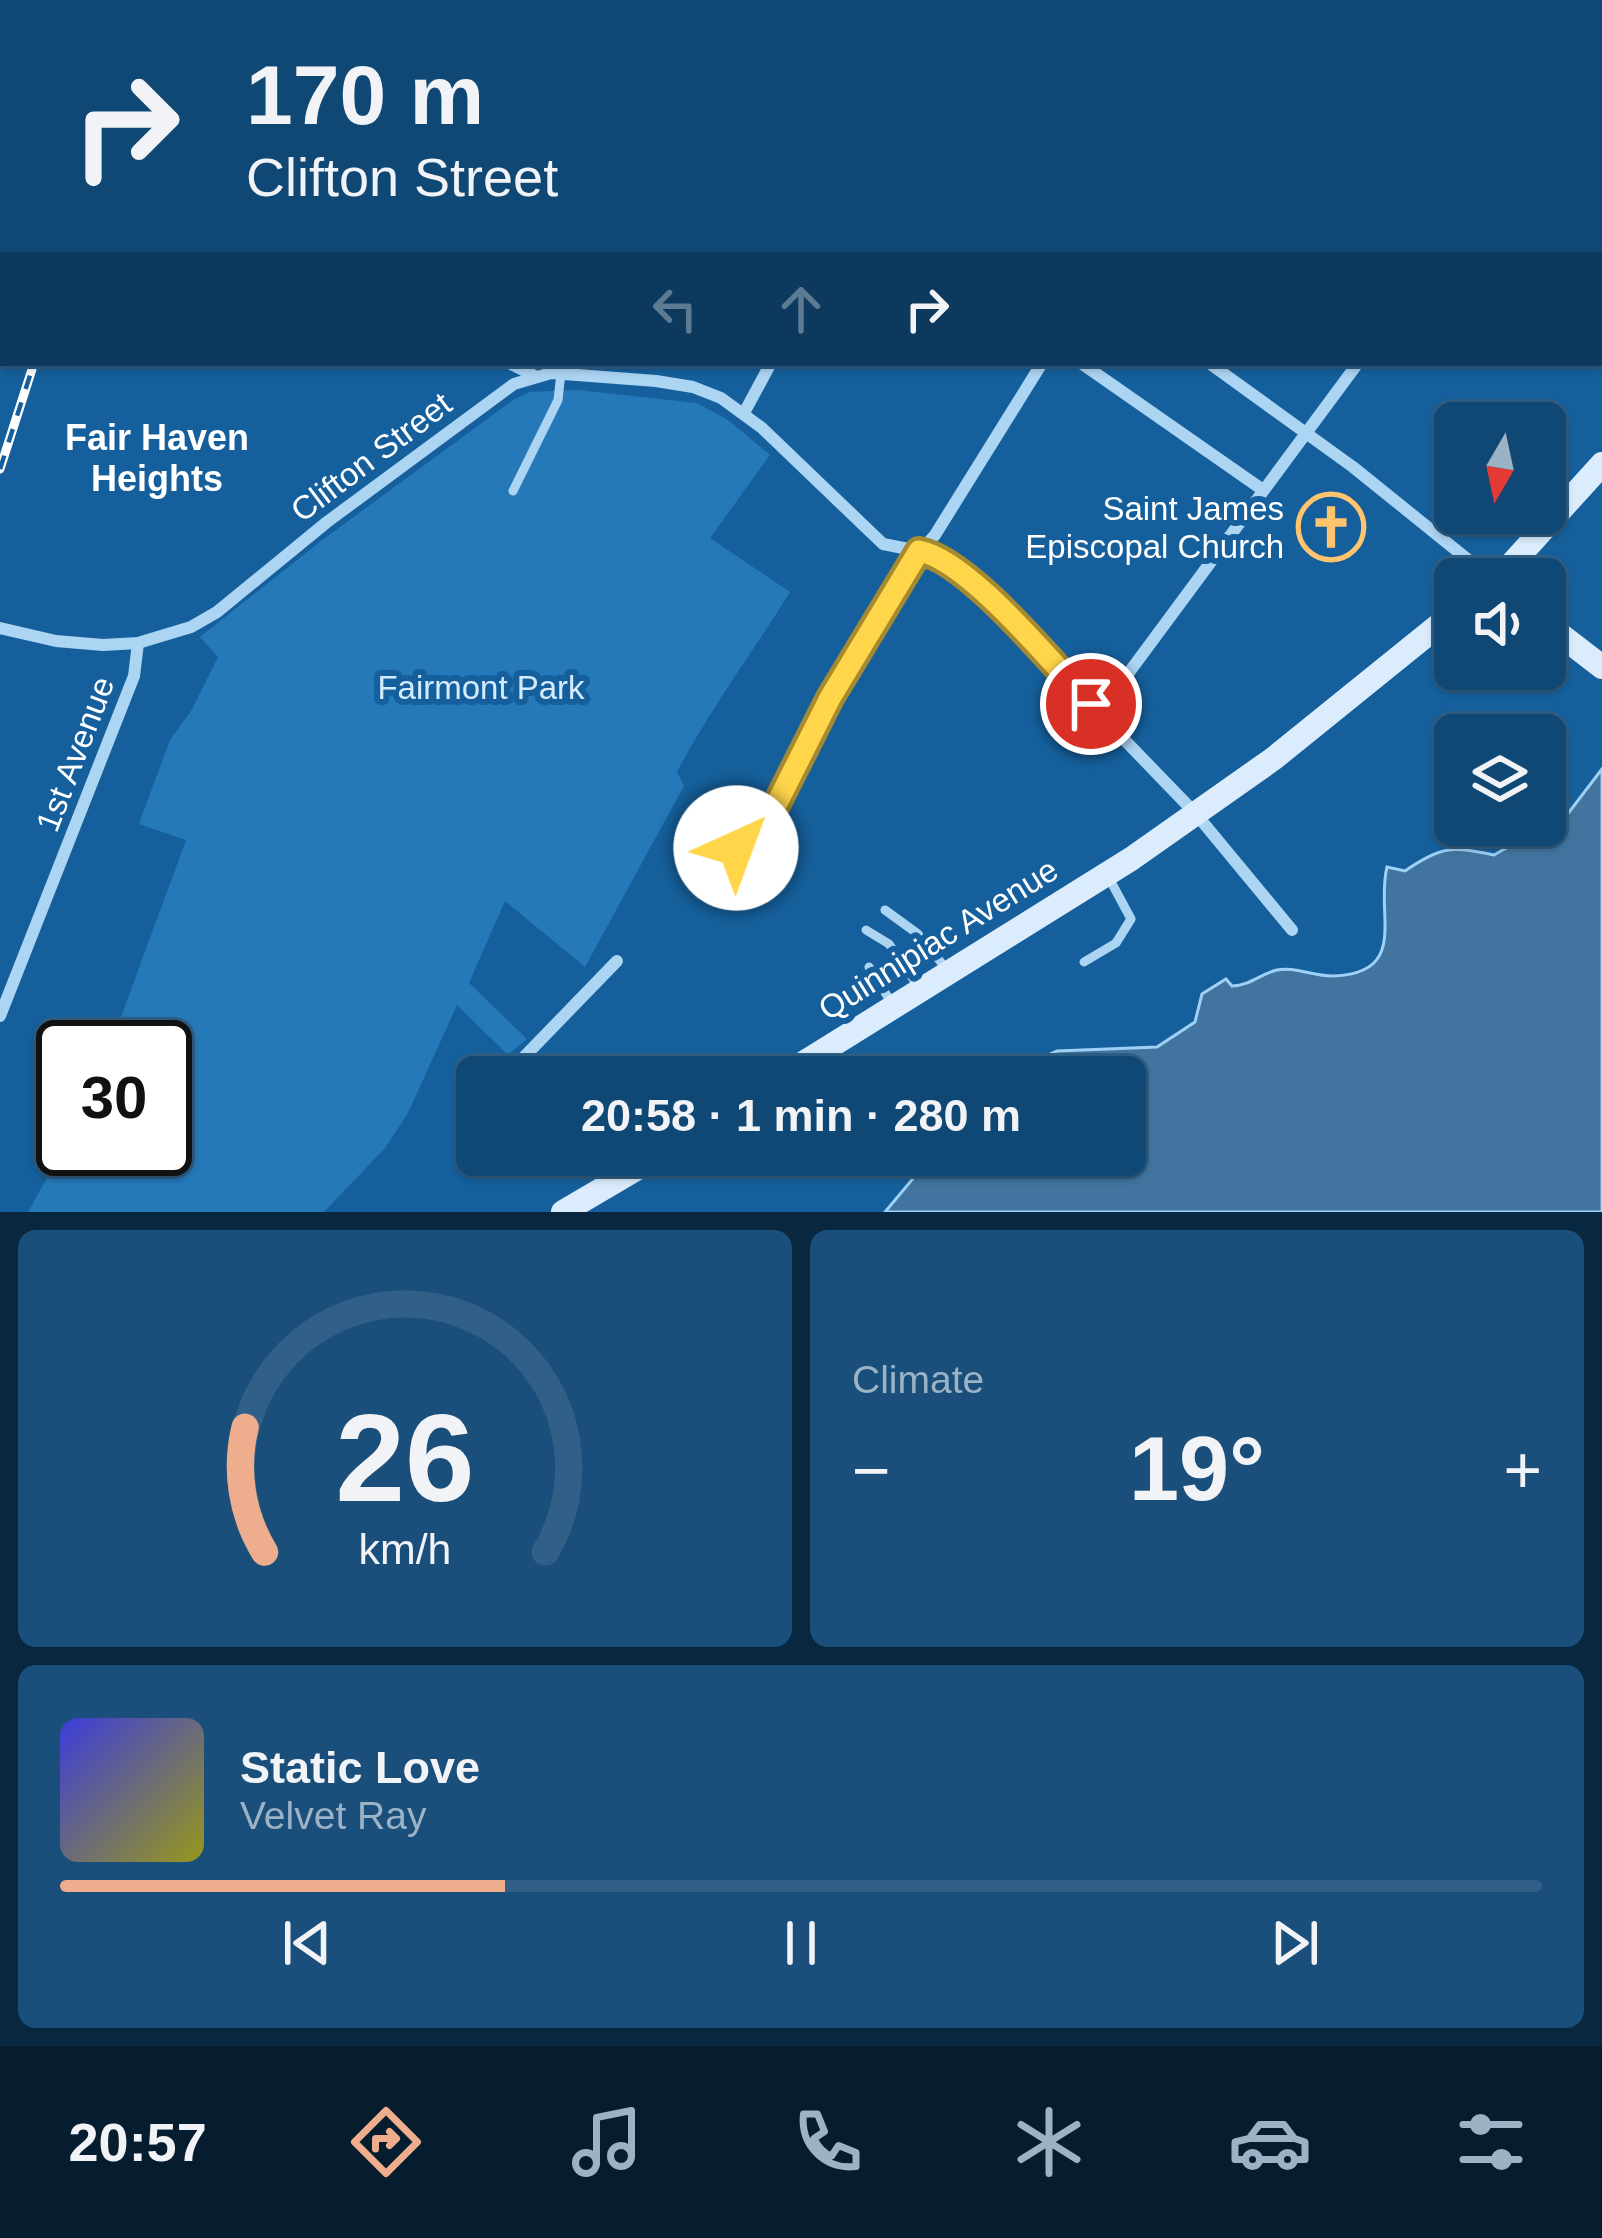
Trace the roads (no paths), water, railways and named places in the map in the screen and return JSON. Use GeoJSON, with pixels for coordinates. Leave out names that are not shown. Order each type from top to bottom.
{"type":"FeatureCollection","features":[{"type":"Feature","properties":{"kind":"main road"},"geometry":{"type":"LineString","coordinates":[[1515,558],[1602,464]]}},
{"type":"Feature","properties":{"kind":"main road","name":"Quinnipiac Avenue"},"geometry":{"type":"LineString","coordinates":[[814,1056],[1200,818],[1434,629]]}},
{"type":"Feature","properties":{"kind":"main road"},"geometry":{"type":"LineString","coordinates":[[1566,639],[1602,667]]}},
{"type":"Feature","properties":{"kind":"main road"},"geometry":{"type":"LineString","coordinates":[[563,1212],[627,1176]]}},
{"type":"Feature","properties":{"kind":"street"},"geometry":{"type":"LineString","coordinates":[[515,366],[536,376]]}},
{"type":"Feature","properties":{"kind":"street"},"geometry":{"type":"LineString","coordinates":[[744,413],[769,366]]}},
{"type":"Feature","properties":{"kind":"street"},"geometry":{"type":"LineString","coordinates":[[766,825],[830,698],[1040,366]]}},
{"type":"Feature","properties":{"kind":"street"},"geometry":{"type":"LineString","coordinates":[[1085,366],[1263,490]]}},
{"type":"Feature","properties":{"kind":"street"},"geometry":{"type":"LineString","coordinates":[[1213,366],[1468,558]]}},
{"type":"Feature","properties":{"kind":"street"},"geometry":{"type":"LineString","coordinates":[[1099,713],[1356,366]]}},
{"type":"Feature","properties":{"kind":"street","name":"Clifton Street"},"geometry":{"type":"LineString","coordinates":[[0,628],[82,644],[138,643],[191,627],[449,430],[514,384],[536,376],[561,374],[693,387],[744,413],[870,534],[895,549],[942,558],[975,585],[1200,818],[1292,930]]}},
{"type":"Feature","properties":{"kind":"street","name":"1st Avenue"},"geometry":{"type":"LineString","coordinates":[[0,1016],[128,695],[138,643]]}},
{"type":"Feature","properties":{"kind":"street"},"geometry":{"type":"LineString","coordinates":[[766,825],[784,838],[786,853],[772,872],[755,874],[740,863],[736,848],[742,832],[766,825]]}},
{"type":"Feature","properties":{"kind":"street"},"geometry":{"type":"LineString","coordinates":[[525,1056],[617,961]]}},
{"type":"Feature","properties":{"kind":"street"},"geometry":{"type":"LineString","coordinates":[[609,1176],[615,1184]]}},
{"type":"Feature","properties":{"kind":"lane"},"geometry":{"type":"LineString","coordinates":[[513,491],[558,400],[561,374]]}},
{"type":"Feature","properties":{"kind":"lane"},"geometry":{"type":"LineString","coordinates":[[1084,962],[1116,944],[1132,919],[1106,874]]}},
{"type":"Feature","properties":{"kind":"lane"},"geometry":{"type":"LineString","coordinates":[[885,910],[918,934],[948,971]]}},
{"type":"Feature","properties":{"kind":"lane"},"geometry":{"type":"LineString","coordinates":[[866,930],[889,944],[920,989]]}},
{"type":"Feature","properties":{"kind":"lane"},"geometry":{"type":"LineString","coordinates":[[868,967],[893,1005]]}},
{"type":"Feature","properties":{"kind":"railway"},"geometry":{"type":"LineString","coordinates":[[0,469],[33,366]]}},
{"type":"Feature","properties":{"kind":"place","name":"Saint James Episcopal Church"},"geometry":{"type":"Point","coordinates":[1331,527]}},
{"type":"Feature","properties":{"kind":"district","name":"Fair Haven Heights"},"geometry":{"type":"Point","coordinates":[157,458]}},
{"type":"Feature","properties":{"kind":"park label","name":"Fairmont Park"},"geometry":{"type":"Point","coordinates":[481,687]}}]}
